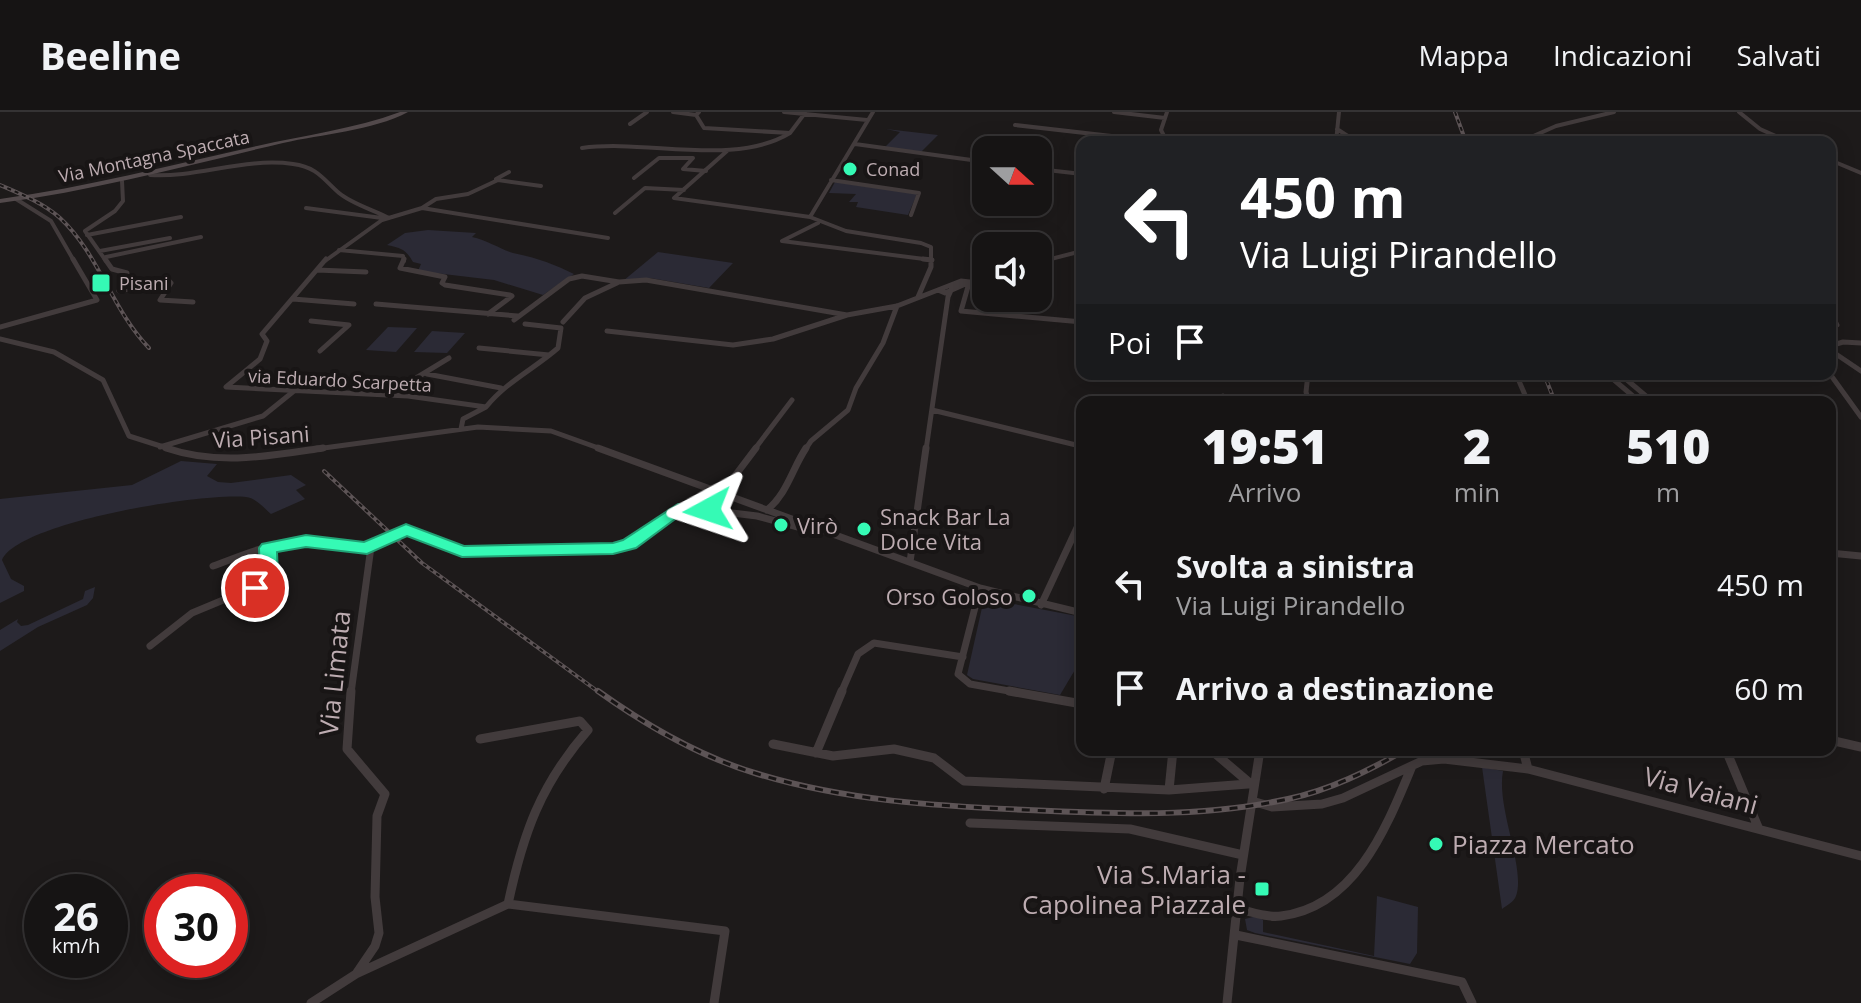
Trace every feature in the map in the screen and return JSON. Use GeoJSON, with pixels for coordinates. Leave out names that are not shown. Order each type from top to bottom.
{"type":"FeatureCollection","features":[{"type":"Feature","properties":{"kind":"main road","name":"Via Montagna Spaccata"},"geometry":{"type":"LineString","coordinates":[[0,201],[150,175],[280,142],[378,122],[405,112]]}},
{"type":"Feature","properties":{"kind":"street"},"geometry":{"type":"LineString","coordinates":[[630,124],[647,112]]}},
{"type":"Feature","properties":{"kind":"street"},"geometry":{"type":"LineString","coordinates":[[673,112],[697,113],[704,128],[790,133]]}},
{"type":"Feature","properties":{"kind":"street"},"geometry":{"type":"LineString","coordinates":[[784,112],[867,120]]}},
{"type":"Feature","properties":{"kind":"street"},"geometry":{"type":"LineString","coordinates":[[810,217],[873,112]]}},
{"type":"Feature","properties":{"kind":"street"},"geometry":{"type":"LineString","coordinates":[[1114,112],[1166,115],[1161,130],[1164,136]]}},
{"type":"Feature","properties":{"kind":"street"},"geometry":{"type":"LineString","coordinates":[[1336,136],[1339,112]]}},
{"type":"Feature","properties":{"kind":"street"},"geometry":{"type":"LineString","coordinates":[[1532,136],[1614,112]]}},
{"type":"Feature","properties":{"kind":"street"},"geometry":{"type":"LineString","coordinates":[[1739,112],[1760,129],[1776,136]]}},
{"type":"Feature","properties":{"kind":"street"},"geometry":{"type":"LineString","coordinates":[[582,148],[624,144],[727,151],[779,140],[790,133],[805,113]]}},
{"type":"Feature","properties":{"kind":"street"},"geometry":{"type":"LineString","coordinates":[[1015,125],[1113,136]]}},
{"type":"Feature","properties":{"kind":"street"},"geometry":{"type":"LineString","coordinates":[[1337,129],[1348,136]]}},
{"type":"Feature","properties":{"kind":"street"},"geometry":{"type":"LineString","coordinates":[[855,144],[972,160]]}},
{"type":"Feature","properties":{"kind":"street"},"geometry":{"type":"LineString","coordinates":[[727,151],[674,198],[810,217],[818,223],[925,244],[933,249],[927,278],[918,293],[921,296]]}},
{"type":"Feature","properties":{"kind":"street"},"geometry":{"type":"LineString","coordinates":[[634,178],[661,157],[693,158],[683,169],[706,171]]}},
{"type":"Feature","properties":{"kind":"street"},"geometry":{"type":"LineString","coordinates":[[1836,163],[1861,173]]}},
{"type":"Feature","properties":{"kind":"street"},"geometry":{"type":"LineString","coordinates":[[150,175],[164,176],[220,167],[293,164],[318,173],[329,180],[339,193],[388,217]]}},
{"type":"Feature","properties":{"kind":"street"},"geometry":{"type":"LineString","coordinates":[[1052,171],[1076,173]]}},
{"type":"Feature","properties":{"kind":"street"},"geometry":{"type":"LineString","coordinates":[[461,195],[509,172]]}},
{"type":"Feature","properties":{"kind":"street","name":"via Eduardo Scarpetta"},"geometry":{"type":"LineString","coordinates":[[486,407],[388,395],[226,387],[260,359],[267,341],[262,334],[317,270],[339,249],[388,217],[422,208],[436,199],[461,195],[498,180],[541,186]]}},
{"type":"Feature","properties":{"kind":"street"},"geometry":{"type":"LineString","coordinates":[[831,180],[919,193],[911,215]]}},
{"type":"Feature","properties":{"kind":"street"},"geometry":{"type":"LineString","coordinates":[[122,181],[124,199],[115,211],[85,231],[112,269],[127,273],[128,279],[119,292],[168,280],[171,283],[160,300],[193,302]]}},
{"type":"Feature","properties":{"kind":"street"},"geometry":{"type":"LineString","coordinates":[[615,213],[645,188],[684,190]]}},
{"type":"Feature","properties":{"kind":"street"},"geometry":{"type":"LineString","coordinates":[[0,327],[97,300],[51,221],[16,199]]}},
{"type":"Feature","properties":{"kind":"street"},"geometry":{"type":"LineString","coordinates":[[306,208],[371,218],[388,217]]}},
{"type":"Feature","properties":{"kind":"street"},"geometry":{"type":"LineString","coordinates":[[422,208],[608,238]]}},
{"type":"Feature","properties":{"kind":"street"},"geometry":{"type":"LineString","coordinates":[[87,235],[181,217]]}},
{"type":"Feature","properties":{"kind":"street"},"geometry":{"type":"LineString","coordinates":[[818,223],[782,241],[932,260]]}},
{"type":"Feature","properties":{"kind":"street"},"geometry":{"type":"LineString","coordinates":[[106,257],[201,237]]}},
{"type":"Feature","properties":{"kind":"street"},"geometry":{"type":"LineString","coordinates":[[100,251],[170,238]]}},
{"type":"Feature","properties":{"kind":"street"},"geometry":{"type":"LineString","coordinates":[[339,249],[403,256],[400,268],[445,277],[442,283],[445,285],[512,295],[488,314]]}},
{"type":"Feature","properties":{"kind":"street"},"geometry":{"type":"LineString","coordinates":[[1052,258],[1076,252]]}},
{"type":"Feature","properties":{"kind":"street"},"geometry":{"type":"LineString","coordinates":[[927,278],[935,278],[930,269]]}},
{"type":"Feature","properties":{"kind":"street"},"geometry":{"type":"LineString","coordinates":[[317,270],[366,272]]}},
{"type":"Feature","properties":{"kind":"street"},"geometry":{"type":"LineString","coordinates":[[376,304],[517,318],[575,276],[619,282],[646,280],[847,315]]}},
{"type":"Feature","properties":{"kind":"street"},"geometry":{"type":"LineString","coordinates":[[942,290],[972,279]]}},
{"type":"Feature","properties":{"kind":"street"},"geometry":{"type":"LineString","coordinates":[[961,281],[969,283]]}},
{"type":"Feature","properties":{"kind":"street"},"geometry":{"type":"LineString","coordinates":[[563,322],[585,298],[619,282]]}},
{"type":"Feature","properties":{"kind":"street"},"geometry":{"type":"LineString","coordinates":[[607,331],[733,345],[773,339],[847,315],[897,306],[972,282]]}},
{"type":"Feature","properties":{"kind":"street"},"geometry":{"type":"LineString","coordinates":[[969,283],[960,309],[966,313],[1076,322]]}},
{"type":"Feature","properties":{"kind":"street"},"geometry":{"type":"LineString","coordinates":[[954,288],[965,290]]}},
{"type":"Feature","properties":{"kind":"street"},"geometry":{"type":"LineString","coordinates":[[910,562],[932,410],[942,290]]}},
{"type":"Feature","properties":{"kind":"street"},"geometry":{"type":"LineString","coordinates":[[293,299],[354,304]]}},
{"type":"Feature","properties":{"kind":"street"},"geometry":{"type":"LineString","coordinates":[[767,510],[781,499],[796,463],[811,441],[848,410],[856,388],[883,343],[897,306]]}},
{"type":"Feature","properties":{"kind":"street"},"geometry":{"type":"LineString","coordinates":[[311,321],[349,325],[320,351]]}},
{"type":"Feature","properties":{"kind":"street"},"geometry":{"type":"LineString","coordinates":[[462,424],[486,407],[501,388],[533,370],[558,348],[561,328],[525,324]]}},
{"type":"Feature","properties":{"kind":"street","name":"Via Pisani"},"geometry":{"type":"LineString","coordinates":[[0,339],[54,352],[103,380],[129,436],[190,456],[238,460],[462,424],[523,427],[571,437],[855,542]]}},
{"type":"Feature","properties":{"kind":"street"},"geometry":{"type":"LineString","coordinates":[[1836,346],[1861,343]]}},
{"type":"Feature","properties":{"kind":"street"},"geometry":{"type":"LineString","coordinates":[[479,348],[549,355]]}},
{"type":"Feature","properties":{"kind":"street"},"geometry":{"type":"LineString","coordinates":[[1836,349],[1861,371]]}},
{"type":"Feature","properties":{"kind":"street"},"geometry":{"type":"LineString","coordinates":[[388,395],[449,358]]}},
{"type":"Feature","properties":{"kind":"street"},"geometry":{"type":"LineString","coordinates":[[427,374],[501,388]]}},
{"type":"Feature","properties":{"kind":"street"},"geometry":{"type":"LineString","coordinates":[[1614,380],[1633,396]]}},
{"type":"Feature","properties":{"kind":"street"},"geometry":{"type":"LineString","coordinates":[[1627,380],[1646,396]]}},
{"type":"Feature","properties":{"kind":"street"},"geometry":{"type":"LineString","coordinates":[[1834,380],[1861,417]]}},
{"type":"Feature","properties":{"kind":"street"},"geometry":{"type":"LineString","coordinates":[[158,448],[263,416],[294,391]]}},
{"type":"Feature","properties":{"kind":"street"},"geometry":{"type":"LineString","coordinates":[[722,493],[792,400]]}},
{"type":"Feature","properties":{"kind":"street"},"geometry":{"type":"LineString","coordinates":[[932,410],[1076,445]]}},
{"type":"Feature","properties":{"kind":"street"},"geometry":{"type":"LineString","coordinates":[[213,566],[268,548],[306,541],[350,548],[375,545],[406,530],[462,551],[613,549],[629,544],[683,507],[779,520],[836,540],[855,542],[980,588],[1076,612]]}},
{"type":"Feature","properties":{"kind":"street"},"geometry":{"type":"LineString","coordinates":[[1041,605],[1076,530]]}},
{"type":"Feature","properties":{"kind":"street","name":"Via Limata"},"geometry":{"type":"LineString","coordinates":[[356,974],[375,946],[379,933],[375,897],[377,827],[385,794],[347,749],[348,711],[375,545]]}},
{"type":"Feature","properties":{"kind":"street"},"geometry":{"type":"LineString","coordinates":[[150,646],[211,602],[264,583],[269,576],[268,548]]}},
{"type":"Feature","properties":{"kind":"street"},"geometry":{"type":"LineString","coordinates":[[1836,554],[1861,556]]}},
{"type":"Feature","properties":{"kind":"street"},"geometry":{"type":"LineString","coordinates":[[980,588],[958,674],[970,684],[1076,703]]}},
{"type":"Feature","properties":{"kind":"street"},"geometry":{"type":"LineString","coordinates":[[816,753],[858,654],[874,643],[963,657]]}},
{"type":"Feature","properties":{"kind":"street"},"geometry":{"type":"LineString","coordinates":[[480,739],[580,721],[588,730],[545,783],[520,843],[508,904]]}},
{"type":"Feature","properties":{"kind":"street"},"geometry":{"type":"LineString","coordinates":[[1836,741],[1861,747]]}},
{"type":"Feature","properties":{"kind":"street"},"geometry":{"type":"LineString","coordinates":[[773,744],[833,756],[894,749],[934,758],[964,781],[1169,790],[1252,785]]}},
{"type":"Feature","properties":{"kind":"street"},"geometry":{"type":"LineString","coordinates":[[1104,789],[1111,756]]}},
{"type":"Feature","properties":{"kind":"street"},"geometry":{"type":"LineString","coordinates":[[1169,790],[1172,756]]}},
{"type":"Feature","properties":{"kind":"street"},"geometry":{"type":"LineString","coordinates":[[1218,756],[1252,785]]}},
{"type":"Feature","properties":{"kind":"street"},"geometry":{"type":"LineString","coordinates":[[1227,1003],[1243,855],[1259,756]]}},
{"type":"Feature","properties":{"kind":"street"},"geometry":{"type":"LineString","coordinates":[[1525,756],[1528,769]]}},
{"type":"Feature","properties":{"kind":"street"},"geometry":{"type":"LineString","coordinates":[[1728,756],[1758,827]]}},
{"type":"Feature","properties":{"kind":"street","name":"Via Vaiani"},"geometry":{"type":"LineString","coordinates":[[1252,801],[1272,807],[1322,804],[1343,798],[1413,765],[1444,759],[1528,769],[1861,856]]}},
{"type":"Feature","properties":{"kind":"street"},"geometry":{"type":"LineString","coordinates":[[1239,909],[1270,916],[1290,915],[1318,906],[1353,878],[1381,831],[1413,765]]}},
{"type":"Feature","properties":{"kind":"street"},"geometry":{"type":"LineString","coordinates":[[970,823],[1130,829],[1243,855]]}},
{"type":"Feature","properties":{"kind":"street"},"geometry":{"type":"LineString","coordinates":[[311,1003],[356,974],[508,904],[725,931],[714,1003]]}},
{"type":"Feature","properties":{"kind":"street"},"geometry":{"type":"LineString","coordinates":[[1236,935],[1462,982],[1472,1003]]}},
{"type":"Feature","properties":{"kind":"shaded area"},"geometry":{"type":"Polygon","coordinates":[[[886,129],[938,135],[921,152],[885,147],[900,132],[886,129]]]}},
{"type":"Feature","properties":{"kind":"shaded area"},"geometry":{"type":"Polygon","coordinates":[[[835,182],[917,194],[908,215],[856,207],[858,202],[849,202],[856,194],[829,193],[835,182]]]}},
{"type":"Feature","properties":{"kind":"shaded area"},"geometry":{"type":"Polygon","coordinates":[[[428,230],[476,233],[472,237],[574,274],[543,295],[494,280],[418,271],[421,264],[413,262],[401,249],[387,245],[405,233],[428,230]]]}},
{"type":"Feature","properties":{"kind":"shaded area"},"geometry":{"type":"Polygon","coordinates":[[[658,252],[733,263],[709,288],[650,278],[623,281],[658,252]]]}},
{"type":"Feature","properties":{"kind":"shaded area"},"geometry":{"type":"Polygon","coordinates":[[[388,327],[417,328],[396,352],[366,350],[388,327]]]}},
{"type":"Feature","properties":{"kind":"shaded area"},"geometry":{"type":"Polygon","coordinates":[[[432,331],[465,333],[447,353],[414,352],[432,331]]]}},
{"type":"Feature","properties":{"kind":"shaded area"},"geometry":{"type":"Polygon","coordinates":[[[181,461],[217,464],[207,476],[218,482],[291,475],[306,485],[296,490],[305,499],[271,514],[246,497],[193,499],[115,512],[41,533],[15,546],[2,560],[11,579],[24,586],[24,591],[0,603],[0,499],[132,485],[181,461]]]}},
{"type":"Feature","properties":{"kind":"shaded area"},"geometry":{"type":"Polygon","coordinates":[[[95,587],[93,598],[87,605],[38,627],[0,651],[0,630],[18,619],[21,626],[28,625],[83,599],[85,591],[95,587]]]}},
{"type":"Feature","properties":{"kind":"shaded area"},"geometry":{"type":"Polygon","coordinates":[[[987,599],[1076,616],[1076,668],[1060,695],[973,679],[967,675],[983,603],[987,599]]]}},
{"type":"Feature","properties":{"kind":"shaded area"},"geometry":{"type":"Polygon","coordinates":[[[1482,767],[1503,771],[1503,802],[1517,870],[1516,896],[1502,909],[1482,767]]]}},
{"type":"Feature","properties":{"kind":"shaded area"},"geometry":{"type":"Polygon","coordinates":[[[1377,896],[1418,907],[1417,953],[1410,964],[1247,930],[1245,919],[1257,916],[1263,920],[1263,932],[1374,956],[1377,896]]]}},
{"type":"Feature","properties":{"kind":"railway"},"geometry":{"type":"LineString","coordinates":[[1455,112],[1464,136]]}},
{"type":"Feature","properties":{"kind":"railway"},"geometry":{"type":"LineString","coordinates":[[0,185],[32,199],[74,232],[125,317],[149,348]]}},
{"type":"Feature","properties":{"kind":"railway"},"geometry":{"type":"LineString","coordinates":[[1546,380],[1553,396]]}},
{"type":"Feature","properties":{"kind":"railway"},"geometry":{"type":"LineString","coordinates":[[324,471],[422,563],[600,693]]}},
{"type":"Feature","properties":{"kind":"railway"},"geometry":{"type":"LineString","coordinates":[[598,691],[675,739],[736,767],[791,783],[892,801],[1061,811],[1191,812],[1288,799],[1334,785],[1394,756]]}},
{"type":"Feature","properties":{"kind":"place","name":"Conad"},"geometry":{"type":"Point","coordinates":[850,169]}},
{"type":"Feature","properties":{"kind":"place","name":"Pisani"},"geometry":{"type":"Point","coordinates":[101,283]}},
{"type":"Feature","properties":{"kind":"place","name":"Virò"},"geometry":{"type":"Point","coordinates":[781,525]}},
{"type":"Feature","properties":{"kind":"place","name":"Snack Bar La Dolce Vita"},"geometry":{"type":"Point","coordinates":[864,529]}},
{"type":"Feature","properties":{"kind":"place","name":"Orso Goloso"},"geometry":{"type":"Point","coordinates":[1029,596]}},
{"type":"Feature","properties":{"kind":"place","name":"Piazza Mercato"},"geometry":{"type":"Point","coordinates":[1436,844]}},
{"type":"Feature","properties":{"kind":"place","name":"Via S.Maria - Capolinea Piazzale"},"geometry":{"type":"Point","coordinates":[1262,889]}},
{"type":"Feature","properties":{"kind":"route"},"geometry":{"type":"LineString","coordinates":[[255,588],[269,576],[268,548],[306,541],[367,548],[406,530],[462,551],[613,549],[629,544],[673,511],[683,507],[708,510]]}}]}
